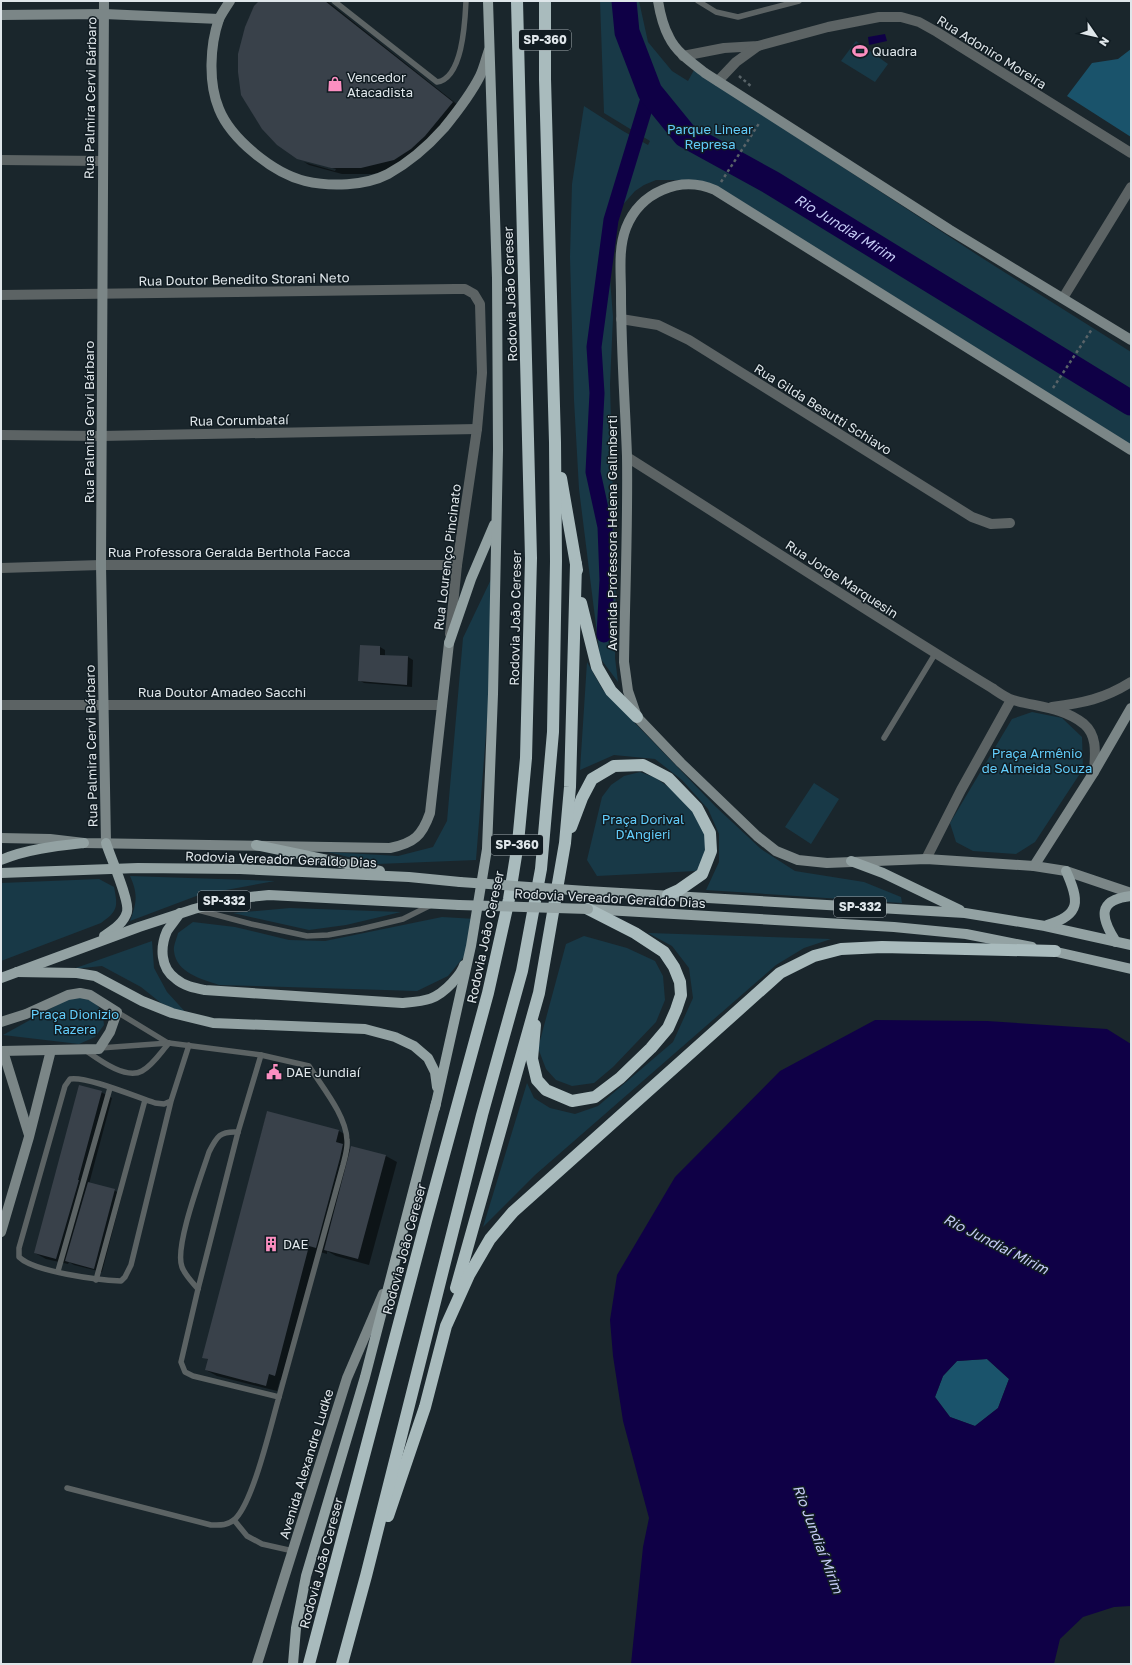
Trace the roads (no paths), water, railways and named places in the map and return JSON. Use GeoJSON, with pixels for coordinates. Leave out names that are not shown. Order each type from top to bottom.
{"type":"FeatureCollection","features":[{"type":"Feature","properties":{"kind":"highway","name":"Rodovia João Cereser"},"geometry":{"type":"LineString","coordinates":[[308,1664],[488,993],[509,899],[518,843],[526,758],[531,558],[517,1]]}},
{"type":"Feature","properties":{"kind":"highway","name":"SP-360"},"geometry":{"type":"LineString","coordinates":[[342,1664],[366,1576],[482,1115],[522,971],[541,869],[552,732],[556,561],[555,442],[545,79],[545,1]]}},
{"type":"Feature","properties":{"kind":"highway"},"geometry":{"type":"LineString","coordinates":[[546,40],[549,1]]}},
{"type":"Feature","properties":{"kind":"highway"},"geometry":{"type":"LineString","coordinates":[[555,442],[576,564],[583,615],[597,667],[611,691],[637,717]]}},
{"type":"Feature","properties":{"kind":"highway"},"geometry":{"type":"LineString","coordinates":[[576,564],[570,787],[565,843],[539,993],[532,1059],[537,1080],[546,1090],[572,1101],[595,1097],[620,1078],[668,1028],[681,995],[680,982],[674,967],[664,952],[636,933],[588,909]]}},
{"type":"Feature","properties":{"kind":"highway"},"geometry":{"type":"LineString","coordinates":[[565,843],[582,798],[592,779],[614,766],[643,765],[668,778],[697,808],[710,833],[710,850],[702,874],[679,890],[668,895]]}},
{"type":"Feature","properties":{"kind":"highway"},"geometry":{"type":"LineString","coordinates":[[446,1326],[469,1275],[490,1239],[513,1212],[780,973],[814,956],[841,949],[882,947],[1054,951]]}},
{"type":"Feature","properties":{"kind":"highway"},"geometry":{"type":"LineString","coordinates":[[366,1576],[400,1485],[425,1407],[446,1326],[539,993]]}},
{"type":"Feature","properties":{"kind":"main road"},"geometry":{"type":"LineString","coordinates":[[293,1664],[296,1628],[306,1576],[341,1453],[365,1377],[435,1108],[471,946],[487,849],[493,694],[496,520],[497,278],[488,1]]}},
{"type":"Feature","properties":{"kind":"main road"},"geometry":{"type":"LineString","coordinates":[[449,643],[471,579],[496,520]]}},
{"type":"Feature","properties":{"kind":"main road"},"geometry":{"type":"LineString","coordinates":[[1,860],[47,848],[84,843]]}},
{"type":"Feature","properties":{"kind":"main road"},"geometry":{"type":"LineString","coordinates":[[94,943],[122,922],[127,911],[126,900],[106,843]]}},
{"type":"Feature","properties":{"kind":"main road"},"geometry":{"type":"LineString","coordinates":[[256,845],[409,877]]}},
{"type":"Feature","properties":{"kind":"main road"},"geometry":{"type":"LineString","coordinates":[[851,861],[883,873],[965,913]]}},
{"type":"Feature","properties":{"kind":"main road","name":"Rodovia Vereador Geraldo Dias"},"geometry":{"type":"LineString","coordinates":[[1,874],[114,869],[240,869],[409,877],[586,891],[965,913],[1046,926],[1131,945]]}},
{"type":"Feature","properties":{"kind":"main road"},"geometry":{"type":"LineString","coordinates":[[1046,926],[1062,921],[1069,915],[1075,906],[1073,886],[1066,871]]}},
{"type":"Feature","properties":{"kind":"main road"},"geometry":{"type":"LineString","coordinates":[[1116,942],[1105,922],[1106,908],[1112,901],[1119,897],[1131,895]]}},
{"type":"Feature","properties":{"kind":"main road","name":"Rodovia Vereador Geraldo Dias"},"geometry":{"type":"LineString","coordinates":[[1,978],[180,913],[231,899],[269,896],[458,905],[588,909],[894,927],[966,934],[1054,951],[1131,969]]}},
{"type":"Feature","properties":{"kind":"main road"},"geometry":{"type":"LineString","coordinates":[[180,913],[168,930],[163,943],[162,958],[167,970],[176,979],[190,986],[205,990],[402,1003],[426,1001],[441,995],[462,971],[471,946]]}},
{"type":"Feature","properties":{"kind":"main road"},"geometry":{"type":"LineString","coordinates":[[17,972],[77,973],[95,976],[142,1001],[172,1013],[213,1023],[365,1029],[395,1037],[414,1046],[428,1058],[435,1072],[437,1086],[435,1108]]}},
{"type":"Feature","properties":{"kind":"street","name":"Rua Palmira Cervi Bárbaro"},"geometry":{"type":"LineString","coordinates":[[104,1],[101,565],[102,705],[106,843]]}},
{"type":"Feature","properties":{"kind":"street"},"geometry":{"type":"LineString","coordinates":[[230,1],[219,19],[211,58],[213,85],[219,109],[231,129],[246,146],[264,160],[284,172],[304,180],[321,183],[343,184],[366,181],[387,174],[413,159],[436,137],[454,116],[481,75],[490,45]]}},
{"type":"Feature","properties":{"kind":"street"},"geometry":{"type":"LineString","coordinates":[[658,1],[663,23],[669,39],[683,56],[718,81],[950,230],[1131,340]]}},
{"type":"Feature","properties":{"kind":"street"},"geometry":{"type":"LineString","coordinates":[[1,15],[104,14],[219,19]]}},
{"type":"Feature","properties":{"kind":"street","name":"Rua Adoniro Moreira"},"geometry":{"type":"LineString","coordinates":[[683,56],[724,48],[758,46],[828,27],[879,17],[901,16],[919,22],[937,32],[1131,153]]}},
{"type":"Feature","properties":{"kind":"street","name":"Rua Adoniro Moreira"},"geometry":{"type":"LineString","coordinates":[[718,81],[736,62],[758,46]]}},
{"type":"Feature","properties":{"kind":"street"},"geometry":{"type":"LineString","coordinates":[[1,160],[102,161]]}},
{"type":"Feature","properties":{"kind":"street","name":"Avenida Professora Helena Galimberti"},"geometry":{"type":"LineString","coordinates":[[1131,450],[715,190],[703,185],[694,184],[682,184],[664,188],[653,194],[630,218],[621,252],[621,319],[627,457],[624,662],[628,692],[637,717],[681,763],[757,836],[776,851],[798,860],[827,863],[926,859],[1034,866],[1066,871],[1131,895]]}},
{"type":"Feature","properties":{"kind":"street"},"geometry":{"type":"LineString","coordinates":[[1063,298],[1131,187]]}},
{"type":"Feature","properties":{"kind":"street","name":"Rua Doutor Benedito Storani Neto"},"geometry":{"type":"LineString","coordinates":[[1,295],[455,289],[465,290],[474,294],[480,304]]}},
{"type":"Feature","properties":{"kind":"street","name":"Rua Lourenço Pincinato"},"geometry":{"type":"LineString","coordinates":[[1,838],[50,839],[84,843],[390,848],[405,845],[414,840],[421,833],[430,813],[457,566],[477,429],[482,373],[480,304]]}},
{"type":"Feature","properties":{"kind":"street","name":"Rua Gilda Besutti Schiavo"},"geometry":{"type":"LineString","coordinates":[[621,319],[658,325],[689,340],[972,518],[991,524],[1010,523]]}},
{"type":"Feature","properties":{"kind":"street","name":"Rua Corumbataí"},"geometry":{"type":"LineString","coordinates":[[1,435],[101,436],[477,429]]}},
{"type":"Feature","properties":{"kind":"street","name":"Rua Jorge Marquesin"},"geometry":{"type":"LineString","coordinates":[[627,457],[935,654],[1011,700],[1050,708],[1070,715],[1084,724],[1092,733],[1095,750],[1094,772]]}},
{"type":"Feature","properties":{"kind":"street","name":"Rua Professora Geralda Berthola Facca"},"geometry":{"type":"LineString","coordinates":[[1,568],[101,565],[457,566]]}},
{"type":"Feature","properties":{"kind":"street","name":"Rua Jorge Marquesin"},"geometry":{"type":"LineString","coordinates":[[1050,708],[1093,701],[1114,692],[1131,682]]}},
{"type":"Feature","properties":{"kind":"street"},"geometry":{"type":"LineString","coordinates":[[926,859],[961,790],[1011,700]]}},
{"type":"Feature","properties":{"kind":"street","name":"Rua Doutor Amadeo Sacchi"},"geometry":{"type":"LineString","coordinates":[[1,705],[442,705]]}},
{"type":"Feature","properties":{"kind":"street"},"geometry":{"type":"LineString","coordinates":[[1034,866],[1094,772],[1131,708]]}},
{"type":"Feature","properties":{"kind":"street"},"geometry":{"type":"LineString","coordinates":[[1,1022],[26,1014],[68,994],[90,995],[117,1012],[110,1032],[99,1049],[2,1051],[29,1137]]}},
{"type":"Feature","properties":{"kind":"street"},"geometry":{"type":"LineString","coordinates":[[1,1232],[29,1137],[51,1050]]}},
{"type":"Feature","properties":{"kind":"street","name":"Avenida Alexandre Ludke"},"geometry":{"type":"LineString","coordinates":[[257,1664],[347,1378],[391,1276]]}},
{"type":"Feature","properties":{"kind":"lane"},"geometry":{"type":"LineString","coordinates":[[334,1],[437,82],[443,81],[448,77],[460,52],[466,1]]}},
{"type":"Feature","properties":{"kind":"lane"},"geometry":{"type":"LineString","coordinates":[[698,1],[716,12],[738,17],[799,1]]}},
{"type":"Feature","properties":{"kind":"lane"},"geometry":{"type":"LineString","coordinates":[[884,738],[935,654]]}},
{"type":"Feature","properties":{"kind":"lane"},"geometry":{"type":"LineString","coordinates":[[194,909],[251,924],[307,936],[328,935],[403,919],[435,903]]}},
{"type":"Feature","properties":{"kind":"lane"},"geometry":{"type":"LineString","coordinates":[[117,1012],[169,1043]]}},
{"type":"Feature","properties":{"kind":"lane"},"geometry":{"type":"LineString","coordinates":[[84,1050],[112,1068],[131,1073],[141,1072],[169,1043]]}},
{"type":"Feature","properties":{"kind":"lane"},"geometry":{"type":"LineString","coordinates":[[67,1488],[211,1525],[224,1526],[234,1520],[240,1513],[254,1482],[279,1397],[343,1165],[347,1141],[344,1123],[309,1066],[261,1055],[169,1043],[99,1049]]}},
{"type":"Feature","properties":{"kind":"lane"},"geometry":{"type":"LineString","coordinates":[[171,1101],[164,1104],[144,1100],[77,1078],[70,1079],[65,1086],[19,1248],[19,1257],[23,1261],[96,1280],[120,1281],[126,1277],[131,1265],[171,1101],[189,1045]]}},
{"type":"Feature","properties":{"kind":"lane"},"geometry":{"type":"LineString","coordinates":[[261,1055],[238,1132],[181,1362],[185,1372],[193,1376],[279,1397]]}},
{"type":"Feature","properties":{"kind":"lane"},"geometry":{"type":"LineString","coordinates":[[58,1271],[110,1088]]}},
{"type":"Feature","properties":{"kind":"lane"},"geometry":{"type":"LineString","coordinates":[[96,1280],[144,1100]]}},
{"type":"Feature","properties":{"kind":"lane"},"geometry":{"type":"LineString","coordinates":[[198,1289],[187,1276],[182,1266],[180,1256],[186,1229],[215,1140],[227,1131],[238,1132]]}},
{"type":"Feature","properties":{"kind":"lane"},"geometry":{"type":"LineString","coordinates":[[234,1520],[247,1536],[262,1544],[293,1552]]}},
{"type":"Feature","properties":{"kind":"water"},"geometry":{"type":"Polygon","coordinates":[[[885,34],[887,41],[869,45],[868,37],[885,34]]]}},
{"type":"Feature","properties":{"kind":"water"},"geometry":{"type":"Polygon","coordinates":[[[875,1020],[987,1021],[1107,1029],[1131,1044],[1131,1606],[1114,1607],[1083,1617],[1060,1639],[1054,1664],[631,1664],[643,1547],[649,1518],[623,1421],[613,1356],[610,1320],[617,1275],[675,1177],[780,1071],[875,1020]],[[987,1359],[957,1361],[943,1376],[935,1397],[950,1417],[975,1426],[998,1408],[1009,1379],[987,1359]]]}},
{"type":"Feature","properties":{"kind":"waterway","name":"Rio Jundiaí Mirim"},"geometry":{"type":"LineString","coordinates":[[624,1],[627,32],[650,92],[685,135],[772,183],[1131,403]]}},
{"type":"Feature","properties":{"kind":"waterway"},"geometry":{"type":"LineString","coordinates":[[604,635],[607,580],[605,527],[593,472],[597,393],[594,347],[611,220],[650,92]]}},
{"type":"Feature","properties":{"kind":"place","name":"Quadra"},"geometry":{"type":"Point","coordinates":[860,51]}},
{"type":"Feature","properties":{"kind":"place","name":"Vencedor Atacadista"},"geometry":{"type":"Point","coordinates":[335,84]}},
{"type":"Feature","properties":{"kind":"place","name":"DAE Jundiaí"},"geometry":{"type":"Point","coordinates":[274,1072]}},
{"type":"Feature","properties":{"kind":"place","name":"DAE"},"geometry":{"type":"Point","coordinates":[271,1244]}},
{"type":"Feature","properties":{"kind":"park label","name":"Parque Linear Represa"},"geometry":{"type":"Point","coordinates":[710,136]}},
{"type":"Feature","properties":{"kind":"park label","name":"Praça Armênio de Almeida Souza"},"geometry":{"type":"Point","coordinates":[1037,760]}},
{"type":"Feature","properties":{"kind":"park label","name":"Praça Dorival D'Angieri"},"geometry":{"type":"Point","coordinates":[643,826]}},
{"type":"Feature","properties":{"kind":"park label","name":"Praça Dionizio Razera"},"geometry":{"type":"Point","coordinates":[75,1022]}}]}
